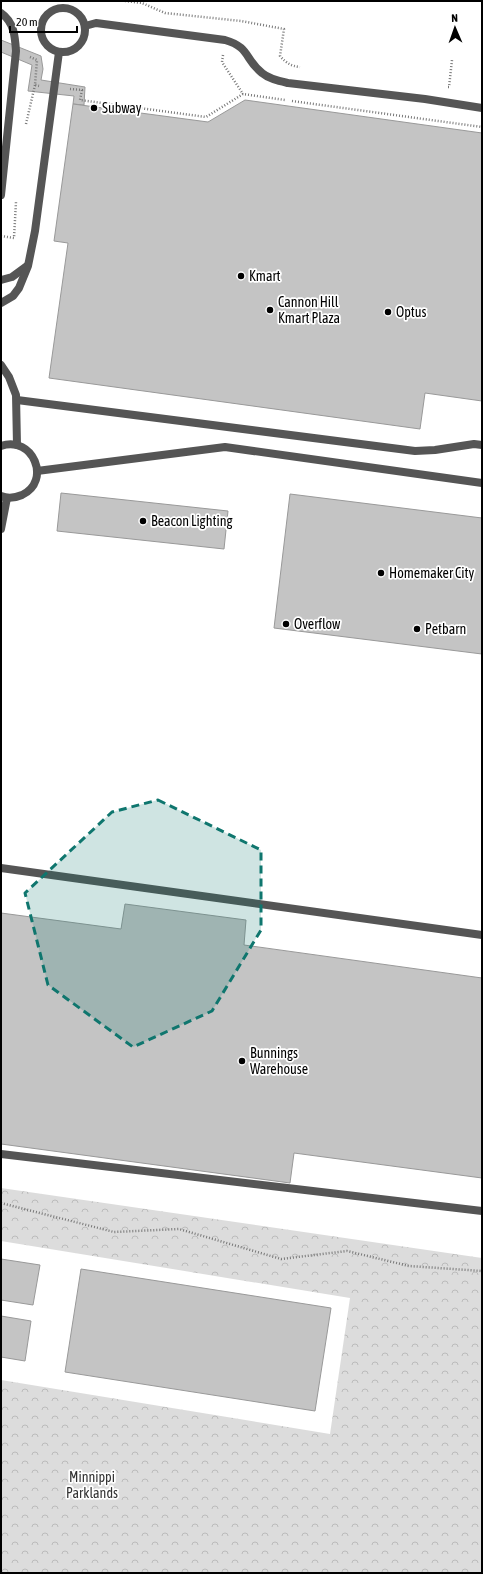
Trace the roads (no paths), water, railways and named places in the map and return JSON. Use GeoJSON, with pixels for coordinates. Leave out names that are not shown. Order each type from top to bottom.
{"type":"FeatureCollection","features":[{"type":"Feature","properties":{"kind":"lane"},"geometry":{"type":"LineString","coordinates":[[64,7],[72,9],[78,13],[83,18],[85,26],[86,33],[84,40],[79,46],[66,52],[59,52],[52,49],[42,38],[40,31],[41,23],[44,17],[57,8],[64,7]]}},
{"type":"Feature","properties":{"kind":"lane"},"geometry":{"type":"LineString","coordinates":[[1,13],[11,22],[15,35],[16,51],[1,196]]}},
{"type":"Feature","properties":{"kind":"lane"},"geometry":{"type":"LineString","coordinates":[[85,26],[96,23],[235,42],[244,49],[260,72],[268,78],[288,83],[425,99],[482,108]]}},
{"type":"Feature","properties":{"kind":"lane"},"geometry":{"type":"LineString","coordinates":[[1,303],[13,296],[19,288],[28,266],[35,231],[59,52]]}},
{"type":"Feature","properties":{"kind":"lane"},"geometry":{"type":"LineString","coordinates":[[1,280],[12,277],[28,266]]}},
{"type":"Feature","properties":{"kind":"lane"},"geometry":{"type":"LineString","coordinates":[[1,365],[9,377],[16,395],[17,445]]}},
{"type":"Feature","properties":{"kind":"lane"},"geometry":{"type":"LineString","coordinates":[[17,400],[415,451],[435,450],[474,444],[482,445]]}},
{"type":"Feature","properties":{"kind":"lane"},"geometry":{"type":"LineString","coordinates":[[1,446],[6,444],[17,445],[30,453],[35,461],[37,471],[36,480],[26,493],[18,497],[4,497],[1,529]]}},
{"type":"Feature","properties":{"kind":"lane"},"geometry":{"type":"LineString","coordinates":[[37,471],[225,447],[482,483]]}},
{"type":"Feature","properties":{"kind":"lane"},"geometry":{"type":"LineString","coordinates":[[1,868],[482,935]]}},
{"type":"Feature","properties":{"kind":"lane"},"geometry":{"type":"LineString","coordinates":[[1,1154],[482,1211]]}},
{"type":"Feature","properties":{"kind":"place","name":"Subway"},"geometry":{"type":"Point","coordinates":[94,108]}},
{"type":"Feature","properties":{"kind":"place","name":"Kmart"},"geometry":{"type":"Point","coordinates":[241,276]}},
{"type":"Feature","properties":{"kind":"place","name":"Cannon Hill Kmart Plaza"},"geometry":{"type":"Point","coordinates":[270,310]}},
{"type":"Feature","properties":{"kind":"place","name":"Optus"},"geometry":{"type":"Point","coordinates":[388,312]}},
{"type":"Feature","properties":{"kind":"place","name":"Beacon Lighting"},"geometry":{"type":"Point","coordinates":[143,521]}},
{"type":"Feature","properties":{"kind":"place","name":"Homemaker City"},"geometry":{"type":"Point","coordinates":[381,573]}},
{"type":"Feature","properties":{"kind":"place","name":"Overflow"},"geometry":{"type":"Point","coordinates":[286,624]}},
{"type":"Feature","properties":{"kind":"place","name":"Petbarn"},"geometry":{"type":"Point","coordinates":[417,629]}},
{"type":"Feature","properties":{"kind":"place","name":"Bunnings Warehouse"},"geometry":{"type":"Point","coordinates":[242,1061]}},
{"type":"Feature","properties":{"kind":"park label","name":"Minnippi Parklands"},"geometry":{"type":"Point","coordinates":[92,1486]}}]}
